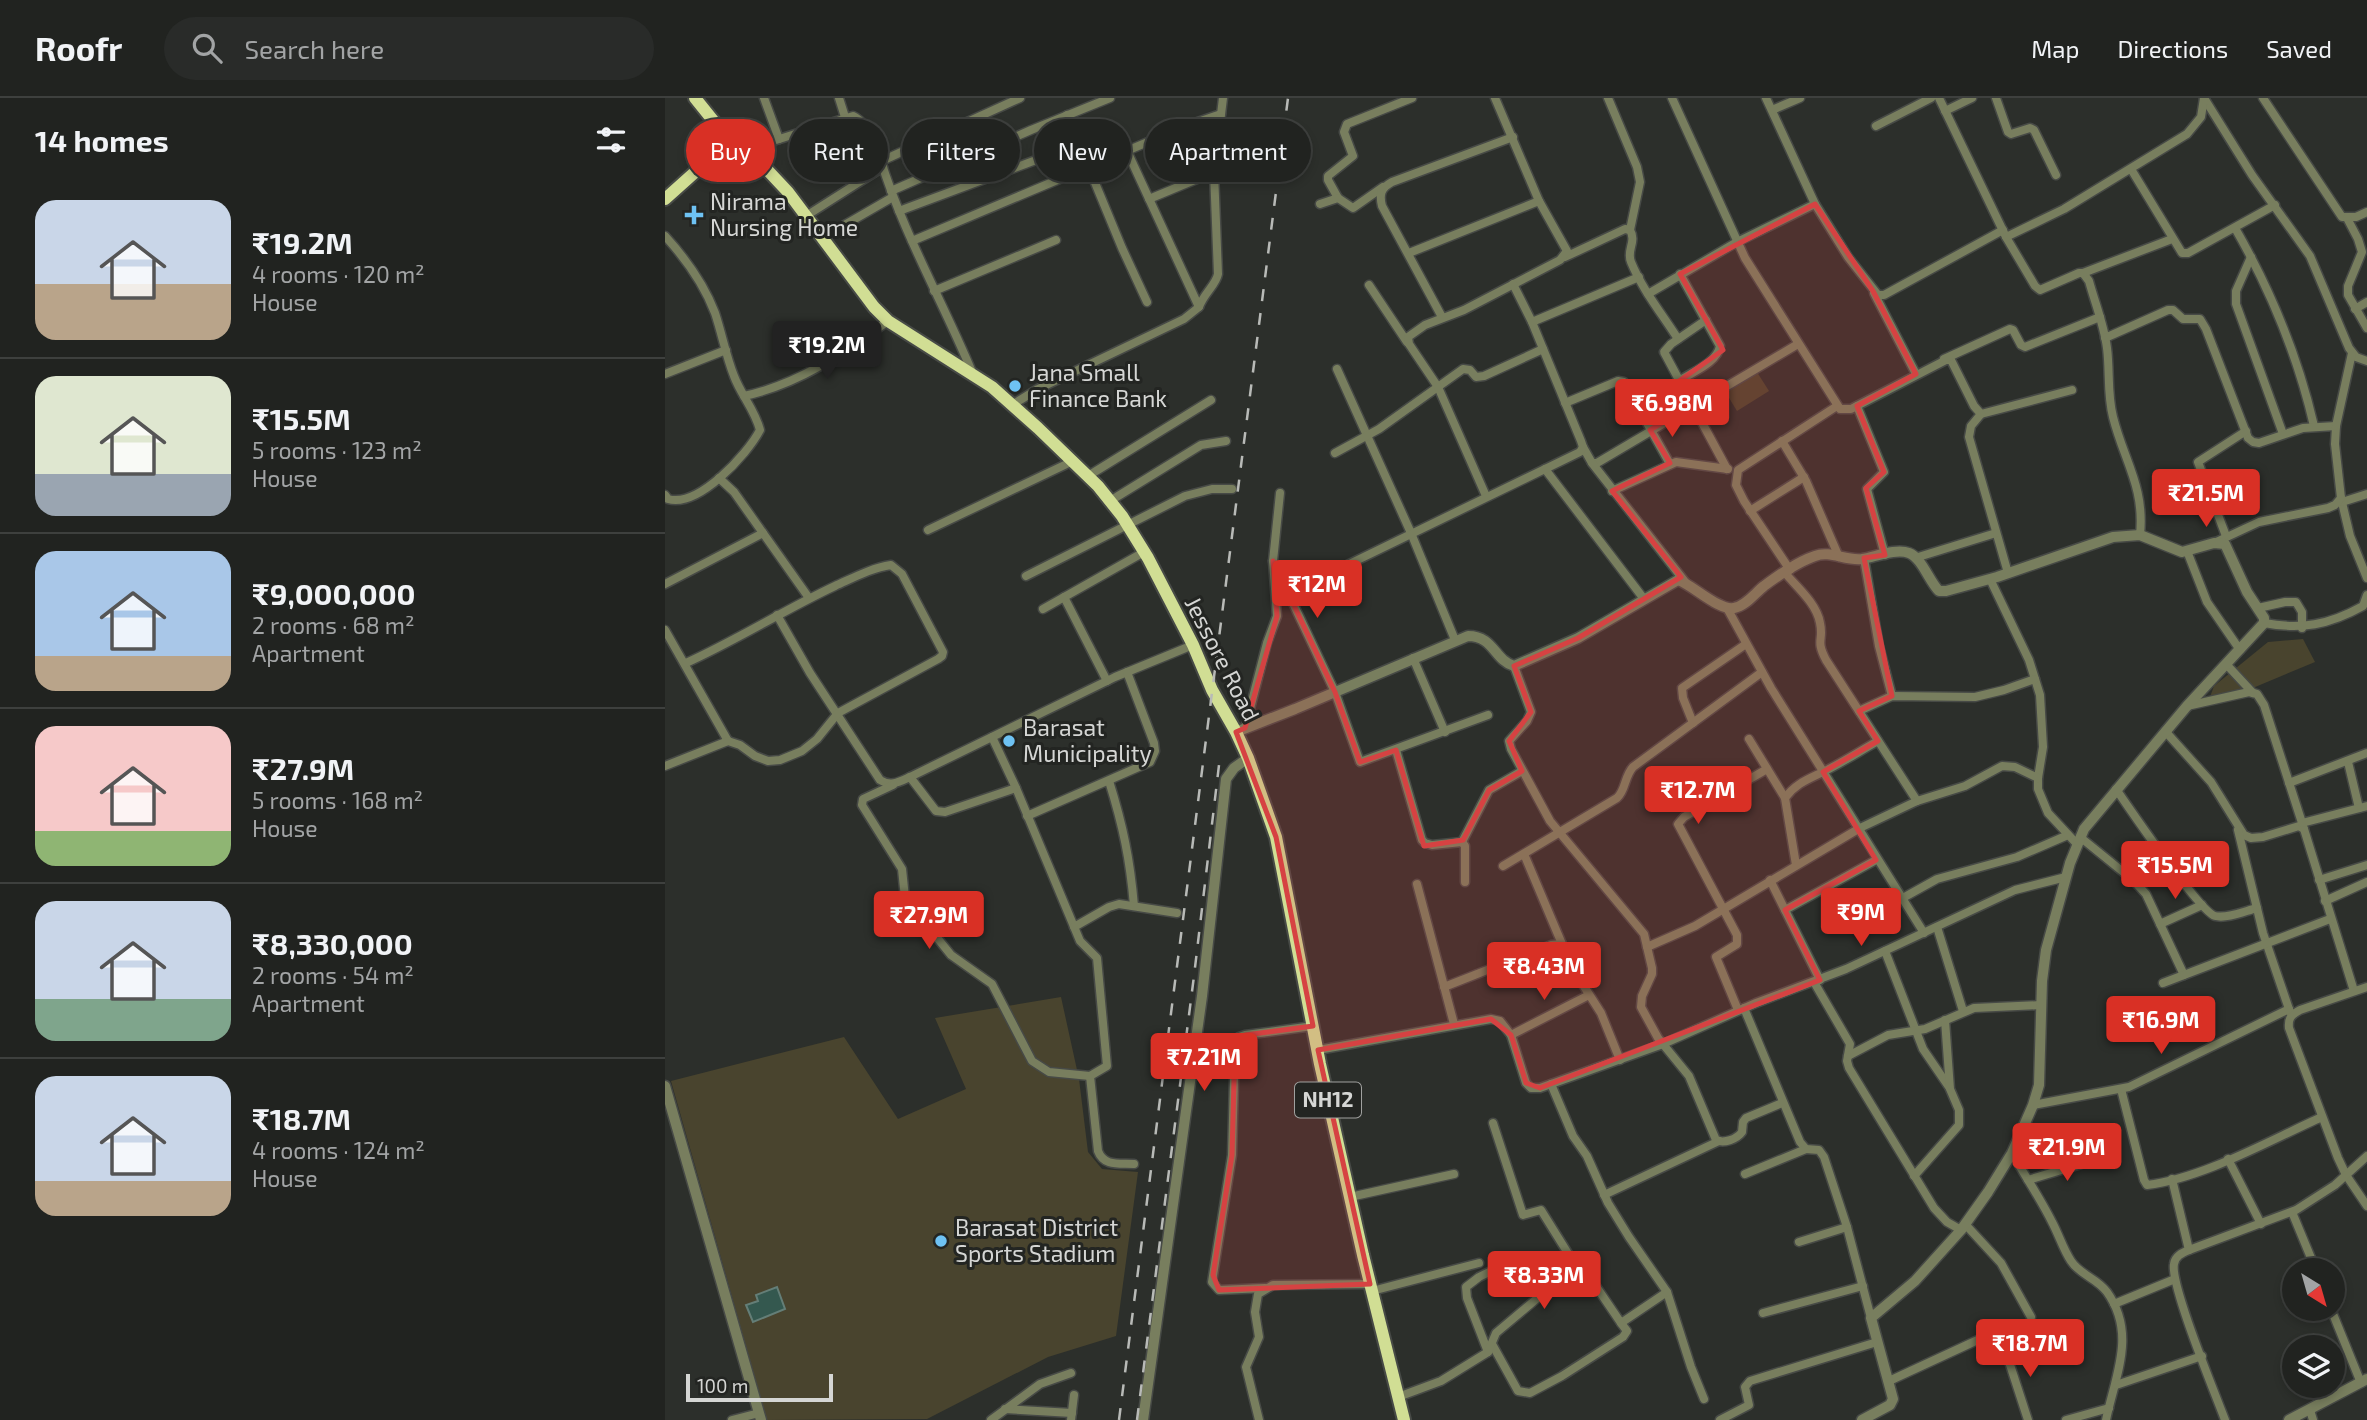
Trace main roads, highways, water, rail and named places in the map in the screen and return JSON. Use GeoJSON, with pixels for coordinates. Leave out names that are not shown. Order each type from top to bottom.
{"type":"FeatureCollection","features":[{"type":"Feature","properties":{"kind":"highway","name":"NH12"},"geometry":{"type":"LineString","coordinates":[[695,98],[712,119]]}},
{"type":"Feature","properties":{"kind":"highway","name":"Jessore Road"},"geometry":{"type":"LineString","coordinates":[[775,178],[858,288],[888,321],[972,372],[1073,461],[1110,501],[1146,555],[1193,645],[1212,690],[1240,730],[1276,837],[1350,1197],[1404,1420]]}},
{"type":"Feature","properties":{"kind":"highway"},"geometry":{"type":"LineString","coordinates":[[665,199],[686,181]]}},
{"type":"Feature","properties":{"kind":"railway"},"geometry":{"type":"LineString","coordinates":[[1119,1420],[1288,98]]}},
{"type":"Feature","properties":{"kind":"railway"},"geometry":{"type":"LineString","coordinates":[[1137,1420],[1219,765]]}},
{"type":"Feature","properties":{"kind":"place","name":"Nirama Nursing Home"},"geometry":{"type":"Point","coordinates":[694,215]}},
{"type":"Feature","properties":{"kind":"place","name":"Jana Small Finance Bank"},"geometry":{"type":"Point","coordinates":[1015,386]}},
{"type":"Feature","properties":{"kind":"place","name":"Barasat Municipality"},"geometry":{"type":"Point","coordinates":[1009,741]}},
{"type":"Feature","properties":{"kind":"place","name":"Barasat District Sports Stadium"},"geometry":{"type":"Point","coordinates":[941,1241]}}]}
